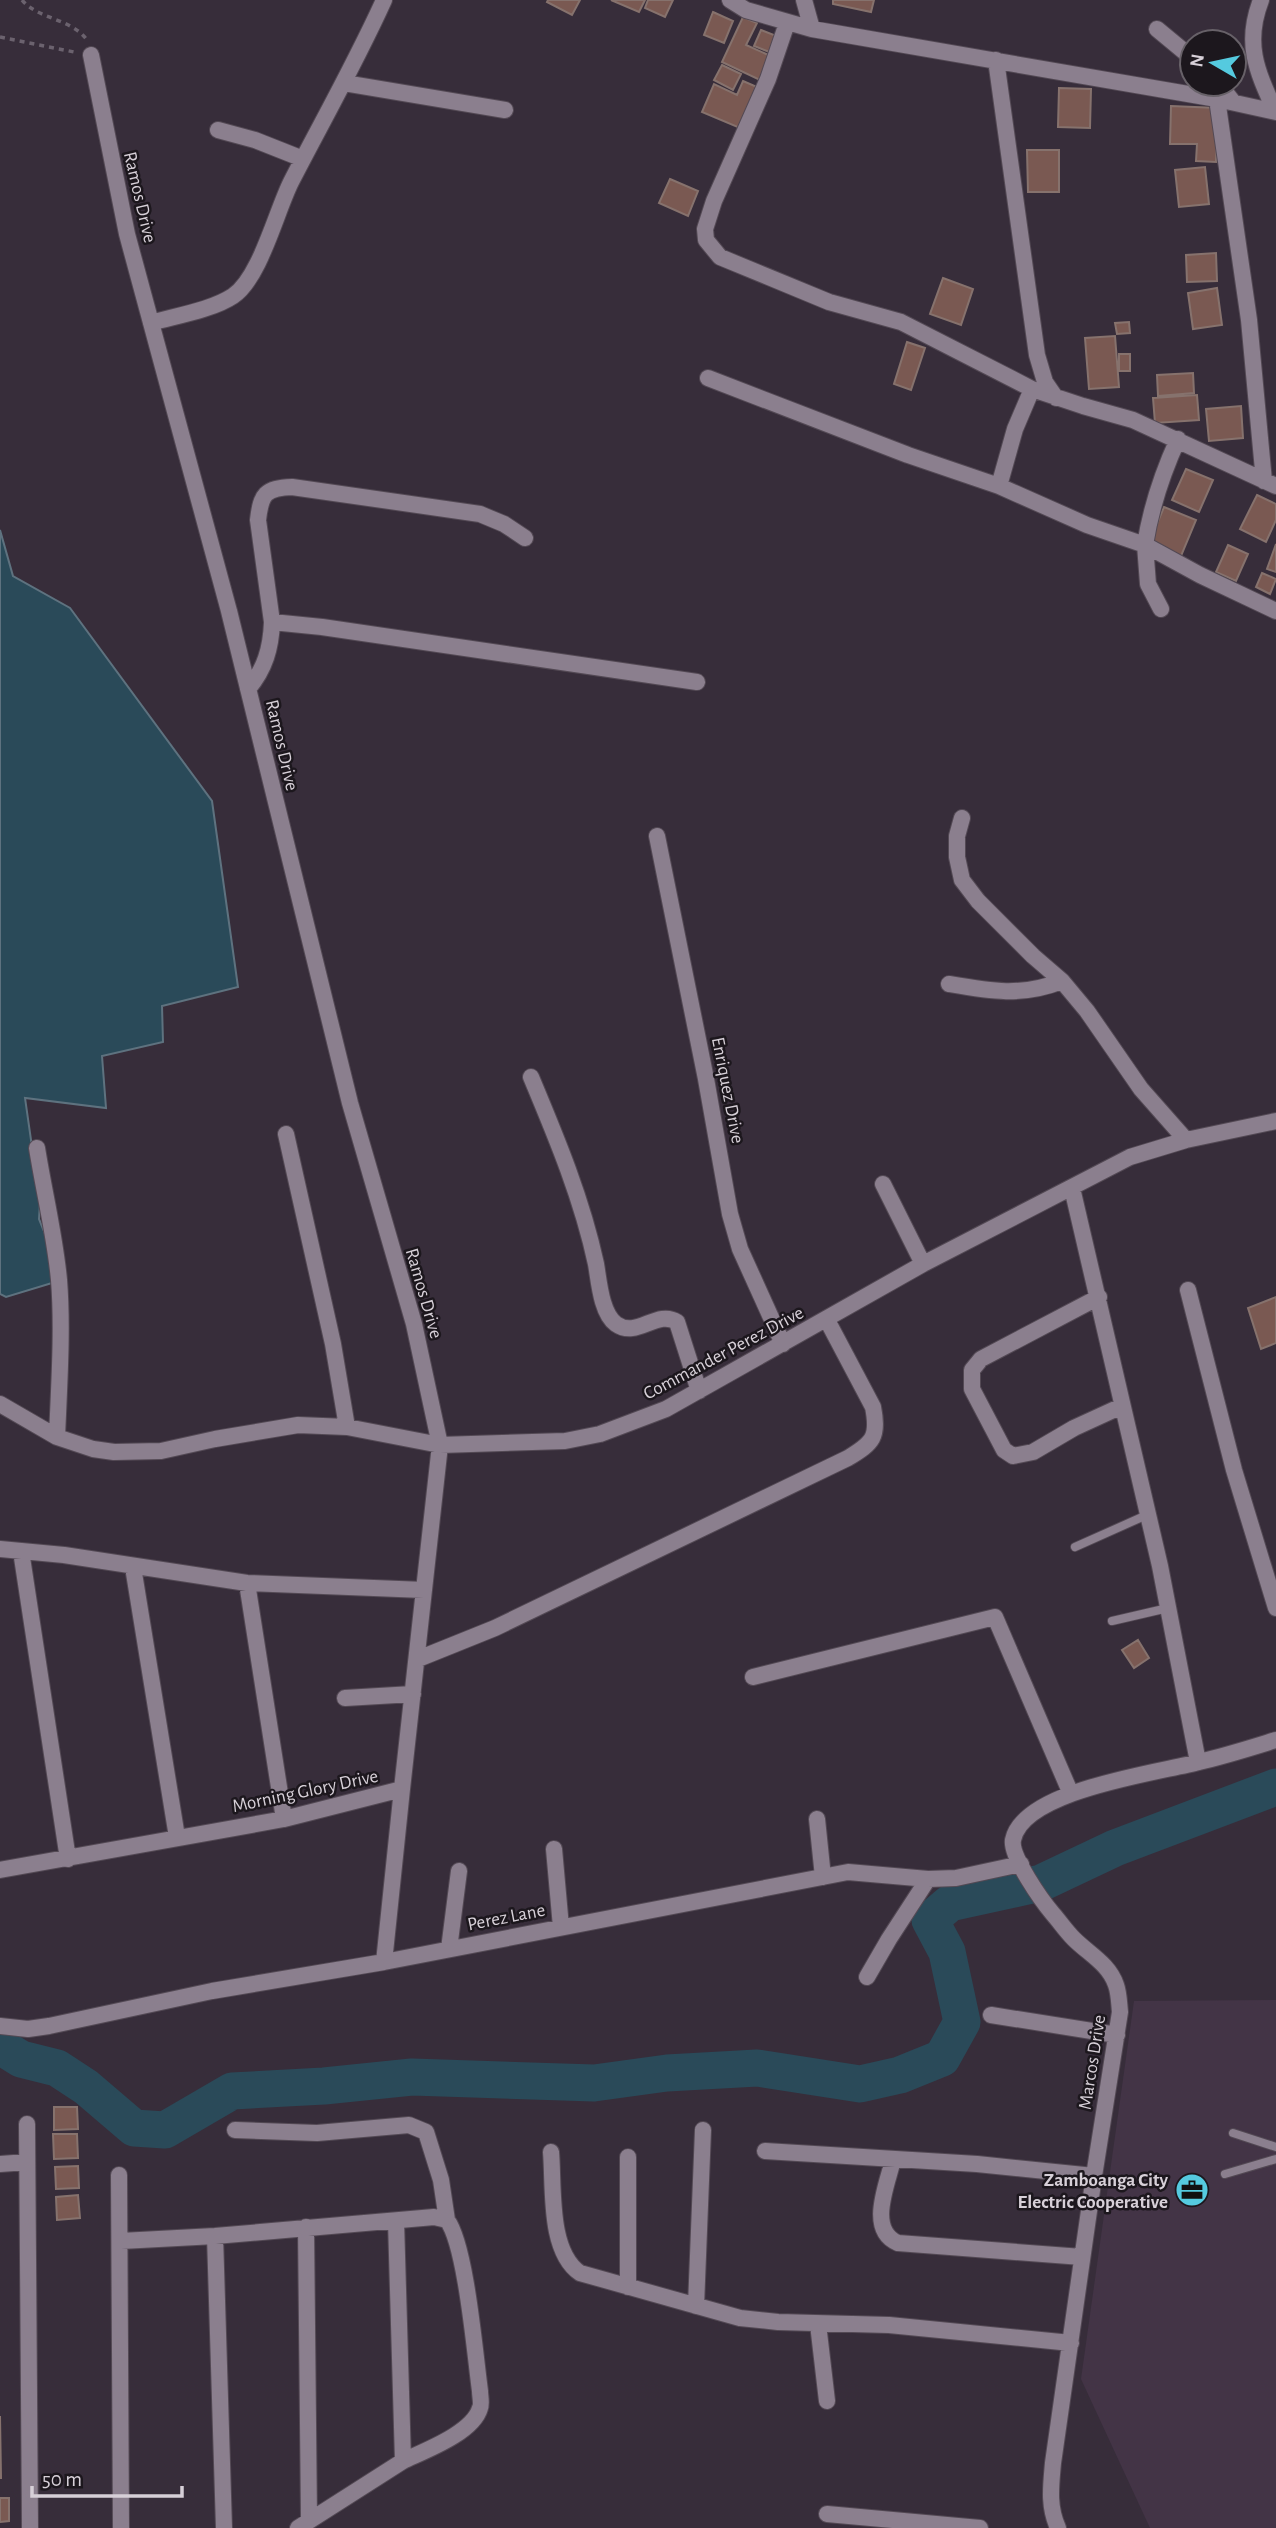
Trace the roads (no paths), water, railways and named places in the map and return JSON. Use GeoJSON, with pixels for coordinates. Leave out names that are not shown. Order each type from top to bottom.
{"type":"FeatureCollection","features":[{"type":"Feature","properties":{"kind":"street"},"geometry":{"type":"LineString","coordinates":[[151,323],[213,304],[232,296],[244,285],[253,272],[289,185],[344,83],[384,0]]}},
{"type":"Feature","properties":{"kind":"street"},"geometry":{"type":"LineString","coordinates":[[730,0],[746,10],[813,29],[1178,88]]}},
{"type":"Feature","properties":{"kind":"street"},"geometry":{"type":"LineString","coordinates":[[804,0],[813,29]]}},
{"type":"Feature","properties":{"kind":"street"},"geometry":{"type":"LineString","coordinates":[[1261,0],[1254,22],[1254,58],[1276,111]]}},
{"type":"Feature","properties":{"kind":"street"},"geometry":{"type":"LineString","coordinates":[[787,23],[768,79],[713,201],[705,229],[706,240],[720,257],[829,302],[901,322],[1032,388],[1056,398],[1133,420],[1270,483]]}},
{"type":"Feature","properties":{"kind":"street"},"geometry":{"type":"LineString","coordinates":[[1157,29],[1178,46]]}},
{"type":"Feature","properties":{"kind":"street","name":"Ramos Drive"},"geometry":{"type":"LineString","coordinates":[[91,55],[127,234],[248,689],[350,1103],[414,1324],[440,1445]]}},
{"type":"Feature","properties":{"kind":"street"},"geometry":{"type":"LineString","coordinates":[[996,60],[1037,355],[1045,383],[1056,398]]}},
{"type":"Feature","properties":{"kind":"street"},"geometry":{"type":"LineString","coordinates":[[344,83],[505,110]]}},
{"type":"Feature","properties":{"kind":"street"},"geometry":{"type":"LineString","coordinates":[[1223,98],[1270,483]]}},
{"type":"Feature","properties":{"kind":"street"},"geometry":{"type":"LineString","coordinates":[[1233,98],[1276,111]]}},
{"type":"Feature","properties":{"kind":"street"},"geometry":{"type":"LineString","coordinates":[[218,130],[247,137],[303,159]]}},
{"type":"Feature","properties":{"kind":"street"},"geometry":{"type":"LineString","coordinates":[[708,378],[908,455],[999,486],[1087,525],[1145,545],[1189,570],[1276,611]]}},
{"type":"Feature","properties":{"kind":"street"},"geometry":{"type":"LineString","coordinates":[[999,486],[1015,429],[1032,388]]}},
{"type":"Feature","properties":{"kind":"street"},"geometry":{"type":"LineString","coordinates":[[1161,609],[1148,584],[1145,545],[1149,518],[1162,473],[1178,439]]}},
{"type":"Feature","properties":{"kind":"street"},"geometry":{"type":"LineString","coordinates":[[248,689],[261,673],[267,656],[272,622],[258,520],[260,504],[263,496],[277,487],[480,514],[504,524],[525,538]]}},
{"type":"Feature","properties":{"kind":"street"},"geometry":{"type":"LineString","coordinates":[[272,622],[697,682]]}},
{"type":"Feature","properties":{"kind":"street"},"geometry":{"type":"LineString","coordinates":[[962,818],[957,836],[957,858],[962,880],[978,901],[1062,981],[1087,1011],[1141,1089],[1186,1140]]}},
{"type":"Feature","properties":{"kind":"street","name":"Enriquez Drive"},"geometry":{"type":"LineString","coordinates":[[657,836],[730,1213],[740,1249],[783,1344]]}},
{"type":"Feature","properties":{"kind":"street"},"geometry":{"type":"LineString","coordinates":[[949,984],[1015,993],[1048,987],[1062,981]]}},
{"type":"Feature","properties":{"kind":"street"},"geometry":{"type":"LineString","coordinates":[[531,1077],[567,1161],[611,1318],[616,1324],[632,1329],[666,1318],[677,1322],[699,1391]]}},
{"type":"Feature","properties":{"kind":"street","name":"Commander Perez Drive"},"geometry":{"type":"LineString","coordinates":[[0,1404],[57,1437],[93,1449],[139,1453],[298,1425],[347,1427],[440,1445],[565,1441],[611,1430],[666,1409],[923,1264],[1130,1157],[1186,1140],[1276,1121]]}},
{"type":"Feature","properties":{"kind":"street"},"geometry":{"type":"LineString","coordinates":[[286,1134],[333,1344],[347,1427]]}},
{"type":"Feature","properties":{"kind":"street"},"geometry":{"type":"LineString","coordinates":[[37,1148],[60,1284],[57,1437]]}},
{"type":"Feature","properties":{"kind":"street"},"geometry":{"type":"LineString","coordinates":[[883,1184],[923,1264]]}},
{"type":"Feature","properties":{"kind":"street"},"geometry":{"type":"LineString","coordinates":[[1072,1188],[1149,1514],[1198,1762]]}},
{"type":"Feature","properties":{"kind":"street"},"geometry":{"type":"LineString","coordinates":[[1188,1290],[1234,1470],[1276,1608]]}},
{"type":"Feature","properties":{"kind":"street"},"geometry":{"type":"LineString","coordinates":[[1099,1297],[981,1359],[971,1370],[972,1389],[1003,1450],[1013,1456],[1033,1452],[1122,1406]]}},
{"type":"Feature","properties":{"kind":"street"},"geometry":{"type":"LineString","coordinates":[[418,1659],[495,1628],[867,1447],[875,1436],[873,1407],[827,1320]]}},
{"type":"Feature","properties":{"kind":"street","name":"Morning Glory Drive"},"geometry":{"type":"LineString","coordinates":[[0,1870],[284,1819],[402,1789],[440,1445]]}},
{"type":"Feature","properties":{"kind":"street"},"geometry":{"type":"LineString","coordinates":[[0,1549],[64,1555],[247,1583],[425,1590]]}},
{"type":"Feature","properties":{"kind":"street"},"geometry":{"type":"LineString","coordinates":[[21,1551],[68,1859]]}},
{"type":"Feature","properties":{"kind":"street"},"geometry":{"type":"LineString","coordinates":[[133,1567],[177,1837]]}},
{"type":"Feature","properties":{"kind":"street"},"geometry":{"type":"LineString","coordinates":[[247,1583],[284,1819]]}},
{"type":"Feature","properties":{"kind":"street"},"geometry":{"type":"LineString","coordinates":[[752,1677],[995,1617],[1071,1794]]}},
{"type":"Feature","properties":{"kind":"street"},"geometry":{"type":"LineString","coordinates":[[345,1698],[413,1694]]}},
{"type":"Feature","properties":{"kind":"street","name":"Marcos Drive"},"geometry":{"type":"LineString","coordinates":[[1058,2528],[1050,2500],[1052,2475],[1120,2012],[1116,1984],[1101,1961],[1074,1939],[1040,1898],[1013,1849],[1013,1839],[1030,1815],[1044,1805],[1071,1794],[1105,1782],[1198,1762],[1276,1740]]}},
{"type":"Feature","properties":{"kind":"street"},"geometry":{"type":"LineString","coordinates":[[384,1962],[402,1789]]}},
{"type":"Feature","properties":{"kind":"street"},"geometry":{"type":"LineString","coordinates":[[817,1819],[823,1877]]}},
{"type":"Feature","properties":{"kind":"street"},"geometry":{"type":"LineString","coordinates":[[554,1849],[561,1927]]}},
{"type":"Feature","properties":{"kind":"street","name":"Perez Lane"},"geometry":{"type":"LineString","coordinates":[[0,2026],[28,2029],[49,2026],[212,1991],[384,1962],[823,1877],[858,1872],[928,1879],[956,1878],[1023,1868]]}},
{"type":"Feature","properties":{"kind":"street"},"geometry":{"type":"LineString","coordinates":[[449,1949],[459,1871]]}},
{"type":"Feature","properties":{"kind":"street"},"geometry":{"type":"LineString","coordinates":[[867,1977],[928,1879]]}},
{"type":"Feature","properties":{"kind":"street"},"geometry":{"type":"LineString","coordinates":[[990,2015],[1117,2035]]}},
{"type":"Feature","properties":{"kind":"street"},"geometry":{"type":"LineString","coordinates":[[27,2124],[30,2528]]}},
{"type":"Feature","properties":{"kind":"street"},"geometry":{"type":"LineString","coordinates":[[234,2130],[317,2133],[409,2125],[426,2132],[441,2180],[447,2220],[454,2229],[465,2283],[480,2391],[480,2408],[471,2424],[457,2434],[402,2461],[303,2524]]}},
{"type":"Feature","properties":{"kind":"street"},"geometry":{"type":"LineString","coordinates":[[696,2306],[703,2130]]}},
{"type":"Feature","properties":{"kind":"street"},"geometry":{"type":"LineString","coordinates":[[765,2151],[977,2164],[1094,2176]]}},
{"type":"Feature","properties":{"kind":"street"},"geometry":{"type":"LineString","coordinates":[[551,2152],[558,2240],[564,2256],[580,2273],[740,2318],[818,2324],[903,2326],[1071,2343]]}},
{"type":"Feature","properties":{"kind":"street"},"geometry":{"type":"LineString","coordinates":[[628,2157],[628,2287]]}},
{"type":"Feature","properties":{"kind":"street"},"geometry":{"type":"LineString","coordinates":[[893,2160],[881,2216],[883,2231],[890,2239],[898,2243],[1082,2257]]}},
{"type":"Feature","properties":{"kind":"street"},"geometry":{"type":"LineString","coordinates":[[0,2164],[27,2162]]}},
{"type":"Feature","properties":{"kind":"street"},"geometry":{"type":"LineString","coordinates":[[119,2175],[121,2528]]}},
{"type":"Feature","properties":{"kind":"street"},"geometry":{"type":"LineString","coordinates":[[121,2241],[215,2236],[434,2217],[447,2220]]}},
{"type":"Feature","properties":{"kind":"street"},"geometry":{"type":"LineString","coordinates":[[396,2221],[402,2461]]}},
{"type":"Feature","properties":{"kind":"street"},"geometry":{"type":"LineString","coordinates":[[303,2524],[306,2227]]}},
{"type":"Feature","properties":{"kind":"street"},"geometry":{"type":"LineString","coordinates":[[215,2236],[224,2528]]}},
{"type":"Feature","properties":{"kind":"street"},"geometry":{"type":"LineString","coordinates":[[818,2324],[827,2401]]}},
{"type":"Feature","properties":{"kind":"street"},"geometry":{"type":"LineString","coordinates":[[828,2514],[980,2528]]}},
{"type":"Feature","properties":{"kind":"lane"},"geometry":{"type":"LineString","coordinates":[[1074,1547],[1149,1514]]}},
{"type":"Feature","properties":{"kind":"lane"},"geometry":{"type":"LineString","coordinates":[[1112,1621],[1167,1608]]}},
{"type":"Feature","properties":{"kind":"lane"},"geometry":{"type":"LineString","coordinates":[[1233,2133],[1276,2147]]}},
{"type":"Feature","properties":{"kind":"lane"},"geometry":{"type":"LineString","coordinates":[[1224,2174],[1276,2159]]}},
{"type":"Feature","properties":{"kind":"water"},"geometry":{"type":"Polygon","coordinates":[[[0,530],[13,576],[70,608],[212,801],[238,987],[162,1006],[163,1042],[102,1056],[106,1108],[25,1098],[40,1203],[39,1219],[50,1246],[52,1283],[6,1297],[0,1294],[0,530]]]}},
{"type":"Feature","properties":{"kind":"waterway"},"geometry":{"type":"LineString","coordinates":[[0,2046],[21,2059],[57,2068],[86,2087],[134,2128],[165,2130],[232,2091],[324,2086],[412,2077],[594,2083],[667,2073],[757,2068],[860,2084],[900,2075],[942,2058],[962,2022],[947,1952],[930,1920],[950,1903],[1041,1883],[1115,1848],[1276,1787]]}},
{"type":"Feature","properties":{"kind":"place","name":"Zamboanga City Electric Cooperative"},"geometry":{"type":"Point","coordinates":[1192,2190]}}]}
